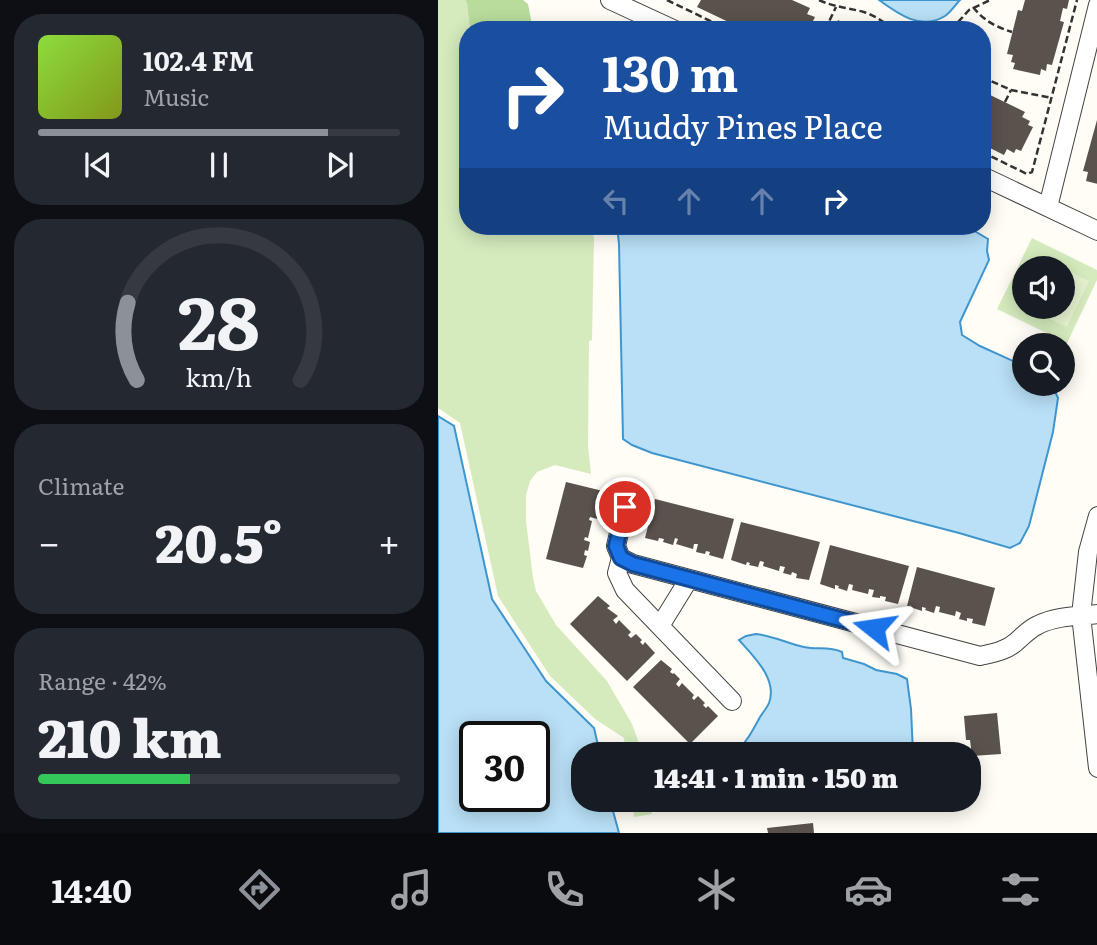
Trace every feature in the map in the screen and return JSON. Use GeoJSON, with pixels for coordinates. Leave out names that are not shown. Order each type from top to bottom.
{"type":"FeatureCollection","features":[{"type":"Feature","properties":{"kind":"street"},"geometry":{"type":"LineString","coordinates":[[610,0],[656,21]]}},
{"type":"Feature","properties":{"kind":"street"},"geometry":{"type":"LineString","coordinates":[[1048,207],[1098,5]]}},
{"type":"Feature","properties":{"kind":"street"},"geometry":{"type":"LineString","coordinates":[[991,180],[1098,231]]}},
{"type":"Feature","properties":{"kind":"street"},"geometry":{"type":"LineString","coordinates":[[625,507],[616,546],[621,558],[617,573],[625,590],[732,701]]}},
{"type":"Feature","properties":{"kind":"street"},"geometry":{"type":"LineString","coordinates":[[1098,516],[1088,552],[1098,768]]}},
{"type":"Feature","properties":{"kind":"street"},"geometry":{"type":"LineString","coordinates":[[621,558],[633,564],[980,656],[1004,650],[1038,625],[1054,619],[1089,615]]}},
{"type":"Feature","properties":{"kind":"street"},"geometry":{"type":"LineString","coordinates":[[660,626],[688,579]]}},
{"type":"Feature","properties":{"kind":"path"},"geometry":{"type":"LineString","coordinates":[[667,0],[710,21]]}},
{"type":"Feature","properties":{"kind":"path"},"geometry":{"type":"LineString","coordinates":[[819,0],[836,7],[872,15],[881,21]]}},
{"type":"Feature","properties":{"kind":"path"},"geometry":{"type":"LineString","coordinates":[[960,21],[973,7],[990,0]]}},
{"type":"Feature","properties":{"kind":"path"},"geometry":{"type":"LineString","coordinates":[[991,156],[1027,174],[1032,172],[1077,0]]}},
{"type":"Feature","properties":{"kind":"path"},"geometry":{"type":"LineString","coordinates":[[829,21],[836,7]]}},
{"type":"Feature","properties":{"kind":"path"},"geometry":{"type":"LineString","coordinates":[[973,7],[987,21]]}},
{"type":"Feature","properties":{"kind":"path"},"geometry":{"type":"LineString","coordinates":[[991,23],[1013,32]]}},
{"type":"Feature","properties":{"kind":"path"},"geometry":{"type":"LineString","coordinates":[[991,81],[1011,90],[1052,98]]}},
{"type":"Feature","properties":{"kind":"path"},"geometry":{"type":"LineString","coordinates":[[1005,102],[1011,90]]}},
{"type":"Feature","properties":{"kind":"green space"},"geometry":{"type":"Polygon","coordinates":[[[438,0],[465,0],[469,21],[459,21],[459,235],[593,235],[594,238],[592,340],[589,341],[588,446],[591,474],[555,465],[537,472],[530,481],[526,495],[526,521],[536,591],[556,625],[607,681],[632,724],[639,742],[624,742],[624,738],[595,719],[550,676],[498,596],[460,423],[438,408],[438,0]]]}},
{"type":"Feature","properties":{"kind":"green space"},"geometry":{"type":"Polygon","coordinates":[[[465,0],[523,0],[528,4],[531,21],[469,21],[465,0]]]}},
{"type":"Feature","properties":{"kind":"green space"},"geometry":{"type":"Polygon","coordinates":[[[1032,238],[1069,256],[1023,256],[1032,238]]]}},
{"type":"Feature","properties":{"kind":"green space"},"geometry":{"type":"Polygon","coordinates":[[[1075,259],[1097,270],[1097,280],[1072,333],[1046,333],[1018,319],[1075,319],[1075,259]]]}},
{"type":"Feature","properties":{"kind":"green space"},"geometry":{"type":"Polygon","coordinates":[[[1075,274],[1089,281],[1075,310],[1075,274]]]}},
{"type":"Feature","properties":{"kind":"green space"},"geometry":{"type":"Polygon","coordinates":[[[1012,279],[1012,316],[997,309],[1012,279]]]}},
{"type":"Feature","properties":{"kind":"green space"},"geometry":{"type":"Polygon","coordinates":[[[1050,319],[1071,319],[1067,327],[1050,319]]]}},
{"type":"Feature","properties":{"kind":"green space"},"geometry":{"type":"Polygon","coordinates":[[[633,812],[652,814],[634,817],[633,812]]]}},
{"type":"Feature","properties":{"kind":"water"},"geometry":{"type":"Polygon","coordinates":[[[879,0],[960,0],[945,16],[936,20],[919,21],[902,15],[879,0]]]}},
{"type":"Feature","properties":{"kind":"water"},"geometry":{"type":"Polygon","coordinates":[[[618,235],[981,235],[988,239],[989,260],[960,322],[962,335],[1012,361],[1012,396],[1058,398],[1053,432],[1029,526],[1020,543],[1010,548],[652,453],[623,439],[618,235]]]}},
{"type":"Feature","properties":{"kind":"water"},"geometry":{"type":"Polygon","coordinates":[[[438,416],[454,426],[492,599],[546,681],[594,728],[597,742],[571,742],[571,812],[613,812],[619,833],[438,833],[438,416]]]}},
{"type":"Feature","properties":{"kind":"water"},"geometry":{"type":"Polygon","coordinates":[[[746,636],[769,636],[804,647],[837,650],[842,652],[843,658],[907,679],[912,742],[745,742],[767,707],[771,694],[763,668],[739,640],[746,636]]]}},
{"type":"Feature","properties":{"kind":"building"},"geometry":{"type":"Polygon","coordinates":[[[701,0],[792,0],[810,8],[807,14],[815,17],[813,21],[726,21],[697,7],[701,0]]]}},
{"type":"Feature","properties":{"kind":"building"},"geometry":{"type":"Polygon","coordinates":[[[1025,0],[1069,0],[1067,9],[1063,8],[1060,21],[1064,22],[1052,65],[1047,64],[1046,71],[1041,69],[1040,75],[1013,69],[1013,55],[1007,54],[1018,10],[1022,11],[1025,0]]]}},
{"type":"Feature","properties":{"kind":"building"},"geometry":{"type":"Polygon","coordinates":[[[991,95],[1025,112],[1022,117],[1030,121],[1028,125],[1033,127],[1021,151],[1016,149],[1014,153],[1007,149],[1004,155],[991,148],[991,95]]]}},
{"type":"Feature","properties":{"kind":"building"},"geometry":{"type":"Polygon","coordinates":[[[1097,120],[1098,184],[1086,181],[1088,172],[1083,171],[1097,120]]]}},
{"type":"Feature","properties":{"kind":"building"},"geometry":{"type":"Polygon","coordinates":[[[566,482],[603,491],[601,506],[597,505],[596,508],[600,509],[597,519],[590,517],[589,520],[592,521],[588,538],[585,537],[584,540],[590,542],[588,551],[585,550],[584,555],[587,556],[583,568],[546,559],[566,482]]]}},
{"type":"Feature","properties":{"kind":"building"},"geometry":{"type":"Polygon","coordinates":[[[655,499],[734,519],[723,559],[709,555],[710,552],[696,552],[698,544],[694,544],[693,549],[676,544],[678,539],[675,538],[673,545],[663,542],[664,539],[659,538],[658,541],[645,538],[655,499]]]}},
{"type":"Feature","properties":{"kind":"building"},"geometry":{"type":"Polygon","coordinates":[[[741,522],[820,542],[809,580],[796,578],[797,574],[792,572],[791,575],[783,573],[785,567],[780,566],[779,571],[763,566],[764,562],[760,561],[758,567],[731,560],[741,522]]]}},
{"type":"Feature","properties":{"kind":"building"},"geometry":{"type":"Polygon","coordinates":[[[830,545],[909,566],[898,604],[885,601],[886,597],[872,597],[874,590],[869,589],[868,594],[852,590],[853,585],[849,584],[847,591],[838,588],[839,586],[835,585],[835,589],[820,584],[830,545]]]}},
{"type":"Feature","properties":{"kind":"building"},"geometry":{"type":"Polygon","coordinates":[[[917,567],[995,588],[985,626],[972,623],[973,619],[959,619],[961,613],[956,611],[955,616],[939,612],[940,607],[936,606],[934,613],[925,610],[926,608],[922,607],[922,611],[907,606],[917,567]]]}},
{"type":"Feature","properties":{"kind":"building"},"geometry":{"type":"Polygon","coordinates":[[[598,596],[610,606],[607,608],[618,616],[613,620],[616,624],[619,620],[631,632],[628,635],[631,638],[636,634],[643,645],[645,642],[655,653],[627,681],[570,624],[598,596]]]}},
{"type":"Feature","properties":{"kind":"building"},"geometry":{"type":"Polygon","coordinates":[[[661,660],[672,669],[670,672],[680,679],[676,684],[679,687],[682,683],[694,695],[694,700],[698,696],[706,708],[708,706],[718,716],[692,742],[688,742],[633,687],[661,660]]]}},
{"type":"Feature","properties":{"kind":"building"},"geometry":{"type":"Polygon","coordinates":[[[997,713],[1001,754],[981,755],[981,742],[966,740],[964,716],[997,713]]]}},
{"type":"Feature","properties":{"kind":"building"},"geometry":{"type":"Polygon","coordinates":[[[813,823],[814,833],[768,833],[767,828],[813,823]]]}},
{"type":"Feature","properties":{"kind":"route"},"geometry":{"type":"LineString","coordinates":[[625,507],[616,546],[621,558],[633,564],[874,628]]}}]}
